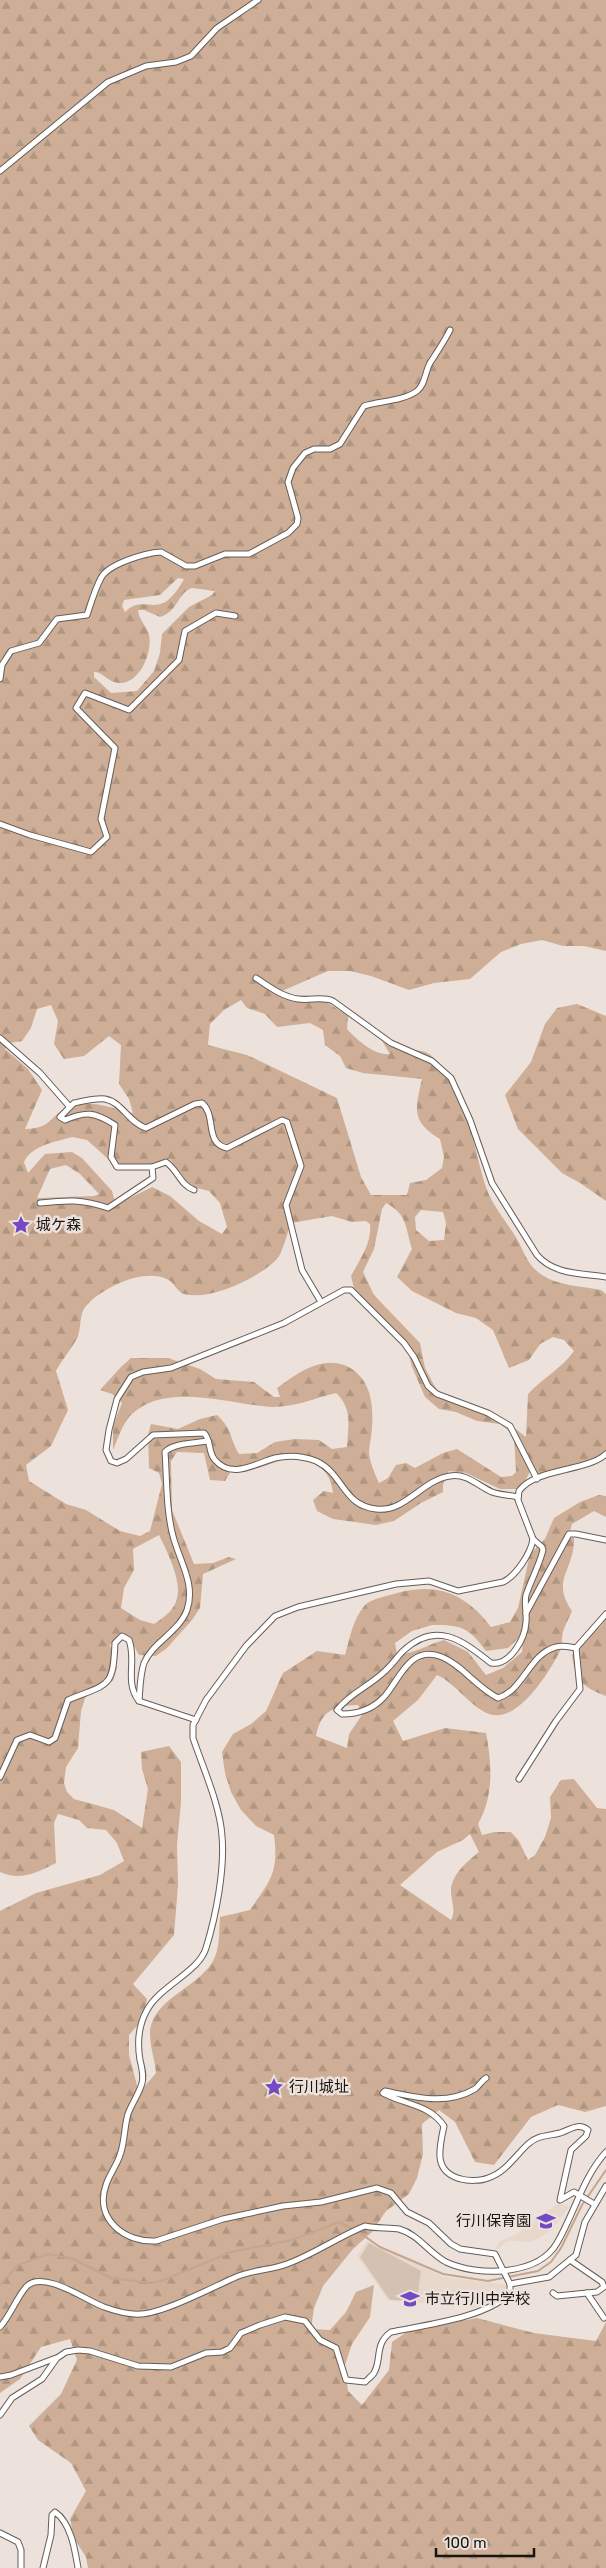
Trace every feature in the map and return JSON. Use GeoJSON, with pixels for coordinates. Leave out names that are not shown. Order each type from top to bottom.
{"type":"FeatureCollection","features":[{"type":"Feature","properties":{"kind":"street"},"geometry":{"type":"LineString","coordinates":[[0,171],[108,82],[146,66],[176,62],[191,56],[216,28],[258,0]]}},
{"type":"Feature","properties":{"kind":"street"},"geometry":{"type":"LineString","coordinates":[[0,679],[2,665],[11,651],[39,643],[57,619],[87,615],[101,578],[108,569],[154,553],[164,554],[181,565],[195,566],[225,554],[249,554],[288,533],[297,524],[298,518],[288,482],[293,468],[302,455],[314,449],[330,449],[340,444],[364,406],[416,392],[421,387],[430,365],[443,346],[450,330]]}},
{"type":"Feature","properties":{"kind":"street"},"geometry":{"type":"LineString","coordinates":[[0,824],[30,835],[91,852],[107,837],[100,819],[115,748],[76,708],[85,693],[129,710],[179,660],[185,631],[216,613],[236,616]]}},
{"type":"Feature","properties":{"kind":"street"},"geometry":{"type":"LineString","coordinates":[[256,978],[285,996],[300,999],[326,998],[333,1001],[391,1043],[432,1061],[451,1078],[492,1183],[537,1256],[545,1265],[559,1270],[606,1277]]}},
{"type":"Feature","properties":{"kind":"street"},"geometry":{"type":"LineString","coordinates":[[0,1038],[40,1073],[69,1106]]}},
{"type":"Feature","properties":{"kind":"street"},"geometry":{"type":"LineString","coordinates":[[194,1190],[185,1187],[172,1166],[166,1162],[152,1167],[117,1167],[111,1157],[115,1125],[100,1115],[81,1113],[65,1120],[60,1118],[74,1102],[108,1099],[118,1106],[136,1126],[146,1128],[195,1104],[202,1103],[207,1108],[210,1116],[212,1137],[220,1146],[227,1148],[282,1120],[287,1122],[301,1166],[286,1205],[302,1270],[321,1302]]}},
{"type":"Feature","properties":{"kind":"street"},"geometry":{"type":"LineString","coordinates":[[40,1203],[86,1200],[108,1208],[153,1178],[152,1167]]}},
{"type":"Feature","properties":{"kind":"street"},"geometry":{"type":"LineString","coordinates":[[518,1497],[494,1493],[460,1475],[448,1476],[430,1483],[404,1503],[389,1509],[377,1510],[360,1506],[351,1499],[334,1475],[316,1462],[287,1456],[275,1458],[242,1470],[235,1470],[215,1460],[204,1433],[157,1434],[118,1463],[111,1461],[106,1450],[117,1399],[131,1377],[143,1372],[171,1368],[284,1323],[344,1290],[351,1290],[404,1342],[414,1356],[428,1386],[437,1394],[488,1413],[510,1426],[537,1480]]}},
{"type":"Feature","properties":{"kind":"street"},"geometry":{"type":"LineString","coordinates":[[139,1701],[144,1663],[175,1628],[186,1610],[189,1598],[186,1572],[172,1535],[165,1452],[168,1449],[208,1440]]}},
{"type":"Feature","properties":{"kind":"street"},"geometry":{"type":"LineString","coordinates":[[0,2377],[11,2375],[57,2358],[66,2352],[78,2350],[116,2358],[138,2366],[171,2367],[206,2353],[222,2352],[230,2348],[241,2332],[285,2317],[305,2321],[320,2340],[336,2348],[346,2380],[365,2382],[375,2373],[378,2354],[384,2337],[392,2332],[471,2314],[502,2300],[510,2293],[510,2284],[495,2254],[460,2249],[451,2244],[429,2223],[407,2212],[391,2193],[377,2188],[321,2202],[283,2206],[223,2219],[156,2241],[130,2238],[109,2221],[103,2207],[106,2185],[120,2154],[128,2114],[142,2082],[138,2046],[139,2028],[147,2010],[161,1991],[194,1966],[203,1956],[219,1885],[222,1836],[193,1738],[193,1725],[221,1678],[268,1621],[275,1616],[298,1608],[413,1582],[429,1581],[458,1591],[508,1580],[532,1548],[533,1539],[518,1497],[521,1488],[563,1469],[592,1462],[606,1454]]}},
{"type":"Feature","properties":{"kind":"street"},"geometry":{"type":"LineString","coordinates":[[526,1613],[569,1534],[606,1540]]}},
{"type":"Feature","properties":{"kind":"street"},"geometry":{"type":"LineString","coordinates":[[533,1539],[543,1550],[525,1597],[525,1626],[519,1643],[507,1658],[495,1664],[465,1643],[451,1636],[438,1634],[422,1638],[411,1644],[385,1671],[344,1701],[337,1710],[342,1714],[356,1714],[372,1706],[384,1697],[399,1673],[411,1661],[424,1656],[440,1656],[450,1660],[484,1691],[498,1698],[513,1691],[546,1651],[558,1646],[576,1648]]}},
{"type":"Feature","properties":{"kind":"street"},"geometry":{"type":"LineString","coordinates":[[519,1779],[556,1721],[580,1689],[576,1648],[606,1614]]}},
{"type":"Feature","properties":{"kind":"street"},"geometry":{"type":"LineString","coordinates":[[0,1777],[17,1740],[30,1735],[49,1742],[55,1738],[68,1700],[103,1686],[111,1679],[114,1670],[115,1643],[122,1636],[129,1640],[133,1650],[130,1683],[139,1701],[196,1720]]}},
{"type":"Feature","properties":{"kind":"street"},"geometry":{"type":"LineString","coordinates":[[486,2078],[476,2089],[445,2099],[431,2101],[385,2091],[382,2093],[428,2109],[439,2118],[444,2126],[439,2157],[441,2164],[450,2176],[466,2180],[488,2179],[513,2162],[528,2144],[542,2135],[560,2133],[575,2126],[584,2127],[588,2130],[586,2136],[571,2150],[560,2200],[574,2192],[594,2204]]}},
{"type":"Feature","properties":{"kind":"street"},"geometry":{"type":"LineString","coordinates":[[0,2327],[28,2286],[33,2283],[43,2282],[57,2285],[103,2307],[122,2313],[141,2314],[193,2297],[239,2276],[285,2265],[365,2226],[378,2229],[399,2229],[423,2243],[444,2261],[459,2266],[502,2271],[540,2261],[557,2244],[580,2196],[606,2152]]}},
{"type":"Feature","properties":{"kind":"street"},"geometry":{"type":"LineString","coordinates":[[510,2284],[549,2277],[570,2260],[579,2250],[585,2222],[606,2186]]}},
{"type":"Feature","properties":{"kind":"street"},"geometry":{"type":"LineString","coordinates":[[553,2293],[557,2296],[597,2292],[604,2286],[602,2282],[570,2260]]}},
{"type":"Feature","properties":{"kind":"street"},"geometry":{"type":"LineString","coordinates":[[588,2293],[604,2318]]}},
{"type":"Feature","properties":{"kind":"street"},"geometry":{"type":"LineString","coordinates":[[0,2415],[12,2398],[42,2379],[57,2358]]}},
{"type":"Feature","properties":{"kind":"street"},"geometry":{"type":"LineString","coordinates":[[43,2568],[51,2535],[52,2515],[55,2512],[66,2526],[75,2547],[78,2568]]}},
{"type":"Feature","properties":{"kind":"street"},"geometry":{"type":"LineString","coordinates":[[0,2533],[18,2542],[21,2550],[20,2568]]}},
{"type":"Feature","properties":{"kind":"shaded area"},"geometry":{"type":"Polygon","coordinates":[[[559,2203],[569,2207],[550,2231],[532,2242],[510,2241],[504,2243],[499,2249],[495,2249],[500,2241],[515,2235],[559,2203]]]}},
{"type":"Feature","properties":{"kind":"shaded area"},"geometry":{"type":"Polygon","coordinates":[[[367,2241],[444,2277],[507,2285],[508,2292],[498,2301],[472,2308],[388,2300],[357,2256],[367,2241]]]}},
{"type":"Feature","properties":{"kind":"shaded area"},"geometry":{"type":"Polygon","coordinates":[[[369,2243],[421,2271],[417,2301],[390,2300],[360,2257],[369,2243]]]}},
{"type":"Feature","properties":{"kind":"green space"},"geometry":{"type":"Polygon","coordinates":[[[0,0],[606,0],[606,951],[584,946],[563,946],[542,940],[521,944],[501,952],[470,979],[434,983],[409,990],[371,976],[350,971],[328,971],[282,991],[291,998],[307,995],[335,1007],[348,1016],[347,1029],[372,1050],[390,1054],[379,1036],[396,1047],[405,1050],[424,1051],[433,1057],[450,1077],[458,1092],[490,1197],[530,1263],[537,1271],[549,1279],[563,1284],[601,1290],[606,1294],[606,1454],[590,1466],[549,1474],[529,1473],[522,1489],[500,1489],[466,1473],[449,1471],[443,1484],[443,1492],[421,1503],[394,1521],[376,1525],[333,1519],[317,1511],[313,1500],[324,1491],[333,1493],[330,1480],[324,1470],[307,1458],[287,1458],[256,1469],[244,1470],[233,1468],[225,1481],[210,1480],[204,1453],[177,1452],[171,1461],[172,1510],[194,1564],[213,1563],[229,1557],[236,1559],[203,1574],[200,1608],[167,1648],[156,1656],[139,1655],[129,1637],[120,1633],[110,1645],[117,1668],[113,1681],[88,1689],[81,1711],[78,1748],[66,1767],[64,1783],[67,1792],[74,1799],[114,1810],[142,1828],[148,1789],[142,1769],[141,1752],[169,1746],[181,1762],[181,1803],[177,1844],[178,1885],[174,1935],[133,1984],[147,1999],[143,2019],[129,2035],[129,2055],[139,2093],[156,2073],[150,2034],[152,2022],[158,2011],[207,1969],[214,1959],[217,1949],[220,1917],[250,1910],[268,1884],[274,1868],[274,1835],[256,1826],[241,1810],[231,1792],[225,1773],[222,1752],[233,1734],[251,1724],[266,1711],[283,1673],[317,1651],[345,1655],[352,1628],[361,1610],[367,1603],[373,1600],[406,1591],[434,1589],[459,1597],[481,1615],[491,1627],[510,1622],[518,1608],[530,1554],[545,1539],[554,1518],[580,1502],[599,1495],[606,1496],[606,1517],[594,1511],[572,1524],[568,1538],[574,1538],[573,1549],[563,1583],[563,1591],[572,1611],[563,1632],[560,1651],[533,1692],[513,1710],[503,1715],[493,1715],[478,1708],[451,1684],[437,1675],[418,1700],[393,1721],[403,1741],[445,1728],[486,1733],[490,1756],[490,1780],[487,1802],[478,1824],[482,1835],[494,1832],[511,1832],[519,1841],[528,1860],[535,1855],[545,1837],[551,1818],[550,1797],[561,1780],[574,1779],[597,1808],[606,1809],[606,2106],[585,2112],[558,2105],[531,2117],[494,2165],[475,2162],[455,2122],[439,2110],[422,2124],[423,2154],[417,2178],[409,2194],[386,2211],[372,2232],[353,2249],[323,2286],[314,2308],[311,2329],[330,2330],[346,2312],[356,2292],[374,2285],[370,2317],[352,2344],[345,2365],[348,2391],[362,2405],[389,2370],[392,2342],[414,2327],[440,2325],[477,2318],[534,2333],[596,2341],[606,2322],[606,2568],[88,2568],[86,2557],[74,2538],[70,2519],[86,2491],[71,2463],[38,2440],[29,2426],[61,2394],[77,2360],[70,2339],[41,2347],[20,2379],[0,2393],[0,1911],[36,1893],[100,1875],[124,1861],[117,1843],[106,1830],[87,1828],[79,1820],[58,1814],[54,1823],[56,1863],[35,1873],[22,1876],[8,1875],[0,1872],[0,0]],[[178,578],[160,595],[124,600],[122,606],[125,612],[133,606],[140,604],[160,604],[167,601],[175,593],[184,579],[178,578]],[[192,588],[187,590],[175,607],[160,617],[144,610],[138,610],[149,635],[149,651],[137,675],[123,683],[114,682],[100,673],[94,672],[94,677],[111,693],[137,691],[154,671],[160,653],[162,634],[189,607],[212,595],[215,591],[192,588]],[[241,1000],[224,1010],[210,1024],[208,1045],[247,1055],[337,1098],[361,1177],[371,1195],[407,1195],[410,1183],[426,1180],[442,1168],[444,1157],[440,1139],[424,1126],[418,1114],[417,1107],[422,1079],[363,1073],[346,1068],[340,1056],[325,1045],[323,1030],[310,1023],[277,1027],[265,1014],[247,1008],[241,1000]],[[51,1005],[37,1009],[31,1028],[22,1041],[9,1043],[5,1049],[28,1069],[42,1090],[25,1129],[41,1127],[68,1107],[76,1105],[101,1105],[133,1113],[129,1099],[119,1084],[121,1045],[109,1036],[84,1056],[64,1059],[54,1044],[58,1021],[51,1005]],[[72,1137],[38,1148],[28,1156],[24,1162],[28,1173],[45,1154],[72,1152],[82,1158],[112,1191],[116,1205],[152,1187],[170,1196],[199,1221],[222,1234],[227,1227],[220,1203],[209,1191],[190,1186],[170,1159],[144,1166],[117,1167],[87,1140],[72,1137]],[[66,1165],[50,1169],[37,1198],[94,1196],[99,1194],[80,1174],[66,1165]],[[386,1203],[382,1209],[374,1249],[363,1272],[374,1295],[420,1343],[425,1368],[435,1387],[447,1401],[504,1420],[526,1437],[528,1394],[564,1363],[574,1351],[564,1340],[553,1337],[540,1344],[529,1360],[509,1368],[493,1330],[476,1318],[456,1313],[412,1291],[397,1277],[412,1249],[405,1222],[398,1212],[386,1203]],[[421,1210],[415,1217],[416,1230],[429,1241],[444,1240],[446,1223],[443,1212],[421,1210]],[[332,1216],[291,1223],[278,1258],[267,1268],[245,1281],[219,1291],[207,1294],[184,1294],[167,1279],[158,1276],[148,1276],[119,1283],[93,1299],[81,1316],[77,1339],[56,1371],[68,1410],[51,1446],[26,1465],[29,1481],[66,1504],[86,1510],[120,1531],[140,1536],[150,1531],[162,1484],[159,1473],[149,1468],[148,1435],[151,1424],[178,1429],[200,1419],[217,1415],[228,1429],[239,1454],[257,1453],[275,1442],[295,1439],[319,1440],[332,1449],[347,1447],[347,1411],[336,1393],[281,1407],[199,1397],[161,1399],[144,1405],[130,1416],[122,1428],[113,1450],[113,1426],[122,1403],[112,1394],[100,1390],[131,1358],[168,1358],[200,1369],[216,1379],[254,1382],[274,1397],[280,1397],[277,1388],[308,1368],[326,1363],[344,1365],[359,1375],[371,1398],[372,1429],[369,1453],[379,1483],[388,1478],[396,1465],[406,1463],[415,1468],[443,1453],[457,1449],[501,1477],[512,1476],[516,1472],[514,1435],[500,1424],[477,1421],[456,1412],[439,1409],[425,1397],[412,1367],[406,1344],[354,1288],[351,1276],[367,1244],[370,1224],[366,1221],[352,1222],[332,1216]],[[159,1535],[133,1549],[134,1570],[124,1588],[121,1608],[140,1620],[154,1624],[171,1610],[176,1602],[178,1591],[173,1566],[159,1535]],[[432,1625],[412,1631],[395,1643],[397,1654],[415,1651],[444,1640],[468,1652],[486,1675],[503,1668],[522,1652],[523,1634],[508,1648],[486,1651],[464,1629],[432,1625]],[[358,1705],[335,1708],[321,1720],[316,1736],[347,1748],[349,1734],[362,1715],[358,1705]],[[470,1834],[463,1840],[437,1852],[400,1885],[451,1920],[453,1910],[451,1886],[453,1880],[469,1860],[479,1852],[470,1834]]]}},
{"type":"Feature","properties":{"kind":"green space"},"geometry":{"type":"Polygon","coordinates":[[[577,1004],[606,1016],[606,1201],[562,1173],[518,1129],[505,1095],[531,1062],[545,1024],[557,1008],[577,1004]]]}},
{"type":"Feature","properties":{"kind":"green space"},"geometry":{"type":"Polygon","coordinates":[[[606,1619],[606,1696],[585,1686],[575,1671],[572,1655],[583,1639],[600,1627],[606,1619]]]}},
{"type":"Feature","properties":{"kind":"waterway"},"geometry":{"type":"LineString","coordinates":[[357,2231],[380,2247],[443,2274],[488,2281],[538,2271],[551,2262],[561,2248],[582,2205],[606,2170]]}},
{"type":"Feature","properties":{"kind":"waterway"},"geometry":{"type":"LineString","coordinates":[[0,2285],[18,2265],[48,2254],[73,2259],[111,2278],[151,2283],[164,2280],[231,2252],[292,2240],[339,2222],[353,2229]]}},
{"type":"Feature","properties":{"kind":"place","name":"城ケ森"},"geometry":{"type":"Point","coordinates":[21,1225]}},
{"type":"Feature","properties":{"kind":"place","name":"行川城址"},"geometry":{"type":"Point","coordinates":[274,2087]}},
{"type":"Feature","properties":{"kind":"place","name":"行川保育園"},"geometry":{"type":"Point","coordinates":[546,2221]}},
{"type":"Feature","properties":{"kind":"place","name":"市立行川中学校"},"geometry":{"type":"Point","coordinates":[410,2299]}}]}
